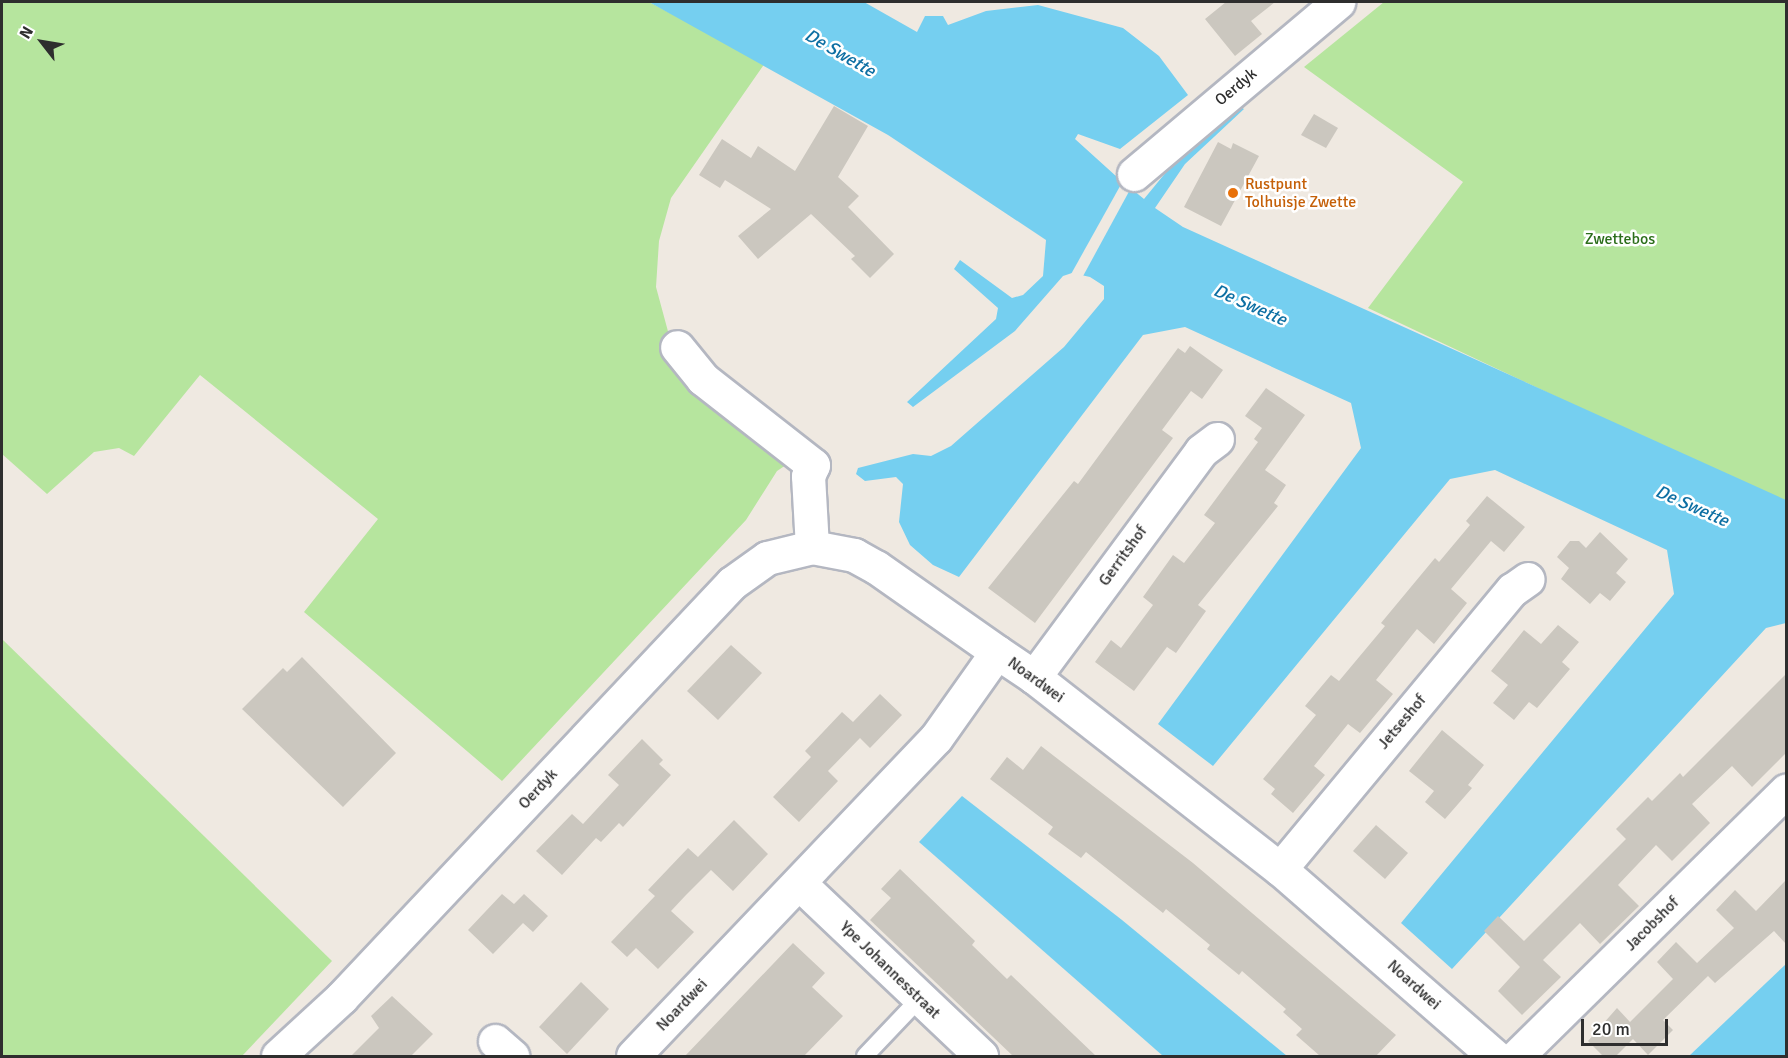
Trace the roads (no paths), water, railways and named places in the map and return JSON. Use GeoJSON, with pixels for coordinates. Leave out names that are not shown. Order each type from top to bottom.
{"type":"FeatureCollection","features":[{"type":"Feature","properties":{"kind":"street","name":"Oerdyk"},"geometry":{"type":"LineString","coordinates":[[1134,174],[1327,4]]}},
{"type":"Feature","properties":{"kind":"street"},"geometry":{"type":"LineString","coordinates":[[676,347],[703,379],[813,465],[808,476],[812,547]]}},
{"type":"Feature","properties":{"kind":"street","name":"Gerritshof"},"geometry":{"type":"LineString","coordinates":[[1034,677],[1201,451],[1216,439]]}},
{"type":"Feature","properties":{"kind":"street","name":"Oerdyk"},"geometry":{"type":"LineString","coordinates":[[278,1056],[306,1026],[341,998],[732,583],[767,558],[812,547],[846,552],[876,567],[997,652]]}},
{"type":"Feature","properties":{"kind":"street","name":"Jetseshof"},"geometry":{"type":"LineString","coordinates":[[1280,869],[1512,590],[1528,579]]}},
{"type":"Feature","properties":{"kind":"street","name":"Noardwei"},"geometry":{"type":"LineString","coordinates":[[633,1056],[936,738],[997,652],[1034,677],[1280,869],[1494,1056]]}},
{"type":"Feature","properties":{"kind":"street","name":"Jacobshof"},"geometry":{"type":"LineString","coordinates":[[1517,1056],[1786,790]]}},
{"type":"Feature","properties":{"kind":"street","name":"Ype Johannesstraat"},"geometry":{"type":"LineString","coordinates":[[800,883],[981,1056]]}},
{"type":"Feature","properties":{"kind":"lane"},"geometry":{"type":"LineString","coordinates":[[865,1056],[920,998]]}},
{"type":"Feature","properties":{"kind":"water","name":"De Swette"},"geometry":{"type":"Polygon","coordinates":[[[649,2],[864,2],[917,32],[925,16],[943,16],[948,25],[986,11],[1038,5],[1123,28],[1159,56],[1188,95],[1120,149],[1078,134],[1075,139],[1117,177],[1144,199],[1176,160],[1237,105],[1244,109],[1185,164],[1155,208],[1183,227],[1786,500],[1786,623],[1766,628],[1452,969],[1401,923],[1674,594],[1667,550],[1495,470],[1450,479],[1213,766],[1158,724],[1361,448],[1351,403],[1185,327],[1143,335],[959,577],[933,565],[910,545],[899,522],[903,484],[896,477],[865,481],[856,474],[858,468],[913,454],[931,456],[951,446],[1064,347],[1104,299],[1104,286],[1090,277],[1072,273],[1063,276],[1015,331],[913,407],[907,402],[996,319],[998,308],[954,269],[960,260],[1012,298],[1023,295],[1043,276],[1046,240],[888,135],[649,2]]]}},
{"type":"Feature","properties":{"kind":"water"},"geometry":{"type":"Polygon","coordinates":[[[962,796],[1122,920],[1287,1056],[1163,1056],[919,842],[962,796]]]}},
{"type":"Feature","properties":{"kind":"water"},"geometry":{"type":"Polygon","coordinates":[[[1786,964],[1786,1056],[1689,1056],[1786,964]]]}},
{"type":"Feature","properties":{"kind":"place","name":"Rustpunt Tolhuisje Zwette"},"geometry":{"type":"Point","coordinates":[1233,193]}},
{"type":"Feature","properties":{"kind":"park label","name":"Zwettebos"},"geometry":{"type":"Point","coordinates":[1620,239]}}]}
